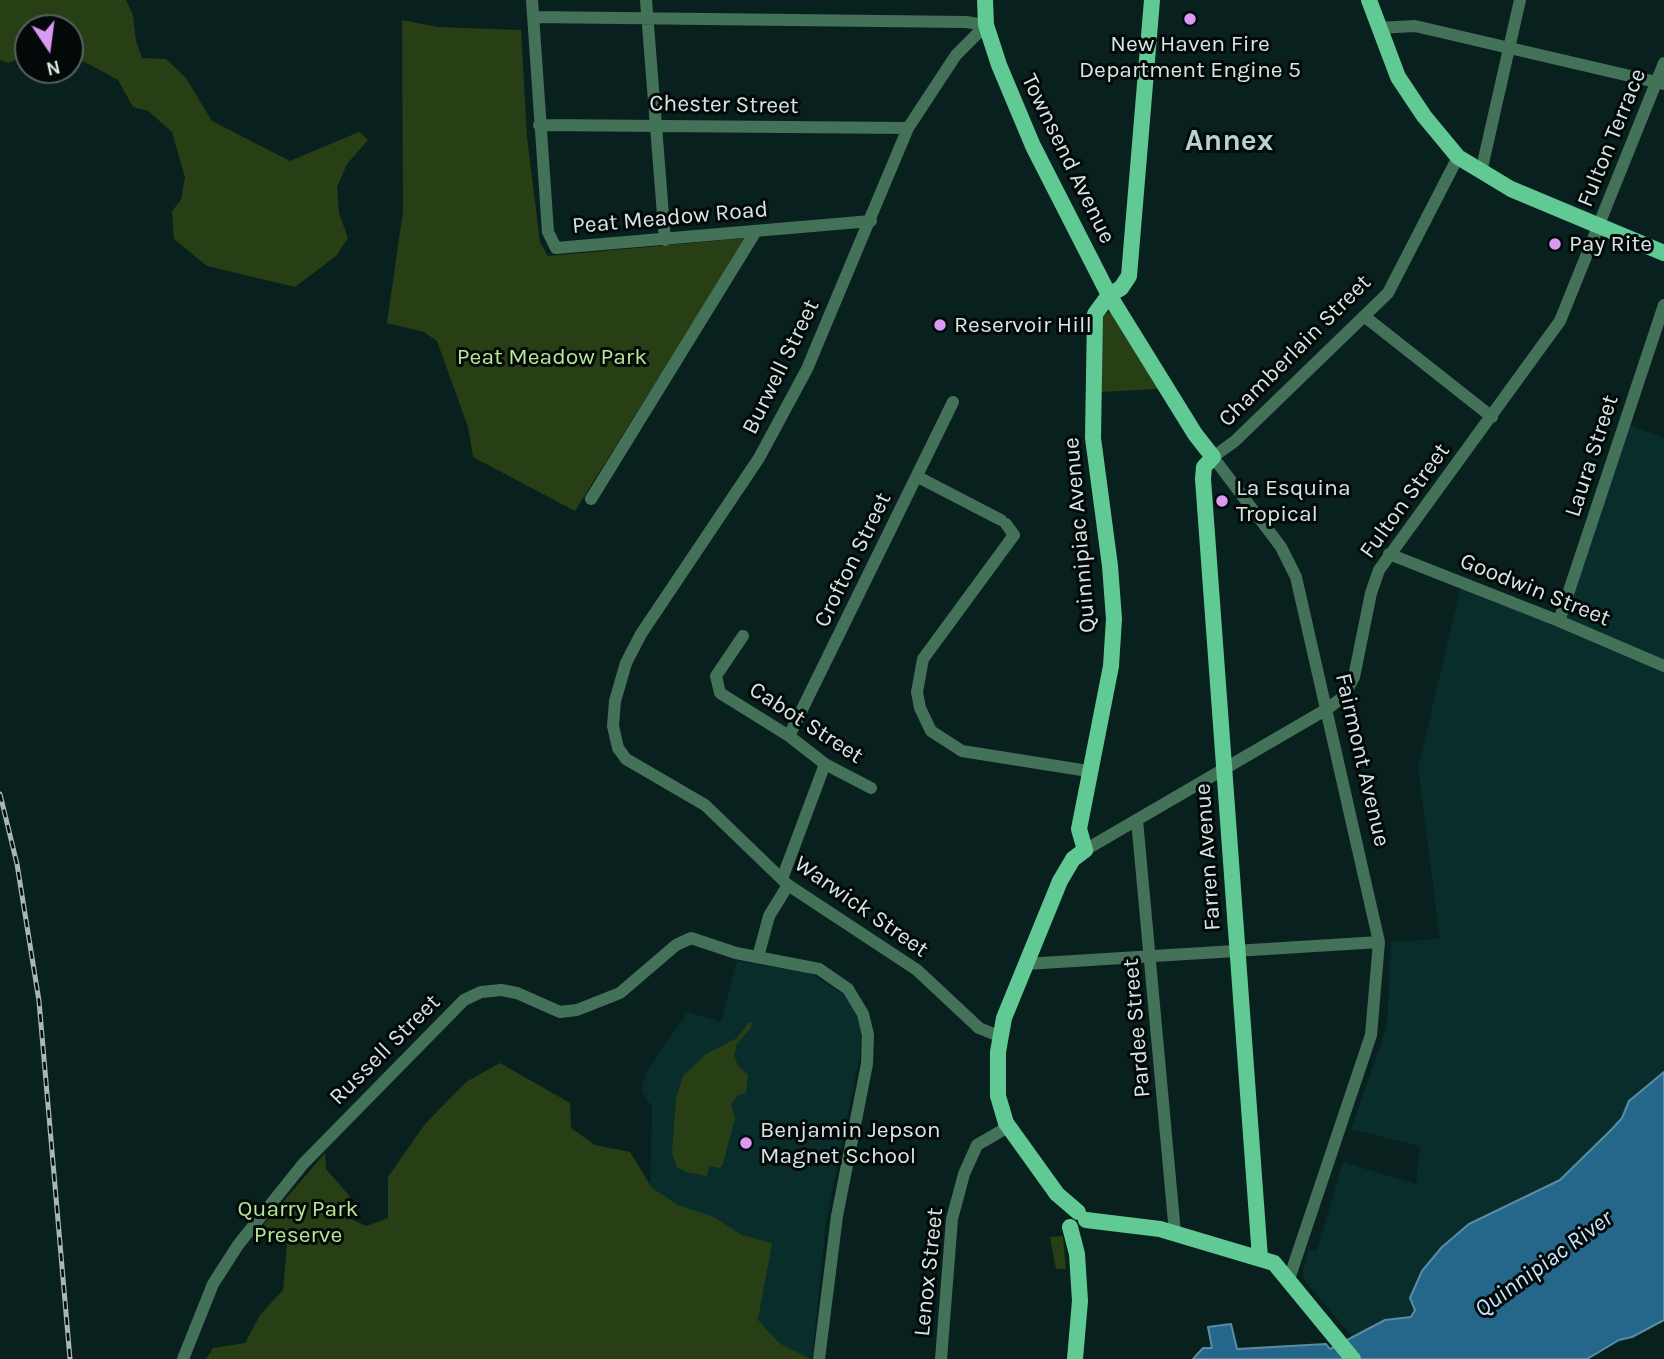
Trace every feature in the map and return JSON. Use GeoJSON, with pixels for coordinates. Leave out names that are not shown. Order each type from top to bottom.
{"type":"FeatureCollection","features":[{"type":"Feature","properties":{"kind":"main road","name":"Townsend Avenue"},"geometry":{"type":"LineString","coordinates":[[985,0],[986,25],[1016,112],[1109,295]]}},
{"type":"Feature","properties":{"kind":"main road","name":"Quinnipiac Avenue"},"geometry":{"type":"LineString","coordinates":[[1085,850],[1079,837],[1088,771],[1111,666],[1114,619],[1110,566],[1093,438],[1095,314],[1109,295],[1124,285],[1131,266],[1152,0]]}},
{"type":"Feature","properties":{"kind":"main road"},"geometry":{"type":"LineString","coordinates":[[1369,0],[1398,77],[1424,116],[1458,157],[1481,172],[1598,228],[1664,253]]}},
{"type":"Feature","properties":{"kind":"main road","name":"Fairmont Avenue"},"geometry":{"type":"LineString","coordinates":[[1109,295],[1195,434],[1213,457]]}},
{"type":"Feature","properties":{"kind":"main road","name":"Farren Avenue"},"geometry":{"type":"LineString","coordinates":[[1213,457],[1204,467],[1203,478],[1260,1258]]}},
{"type":"Feature","properties":{"kind":"main road"},"geometry":{"type":"LineString","coordinates":[[1075,1359],[1080,1314],[1077,1221],[1009,1127],[998,1096],[999,1037],[1060,881],[1073,859],[1085,850]]}},
{"type":"Feature","properties":{"kind":"main road"},"geometry":{"type":"LineString","coordinates":[[1077,1221],[1175,1233],[1274,1263],[1353,1359]]}},
{"type":"Feature","properties":{"kind":"street","name":"Peat Meadow Road"},"geometry":{"type":"LineString","coordinates":[[533,0],[539,125],[548,232],[552,245],[563,249],[871,220]]}},
{"type":"Feature","properties":{"kind":"street"},"geometry":{"type":"LineString","coordinates":[[646,0],[665,240]]}},
{"type":"Feature","properties":{"kind":"street"},"geometry":{"type":"LineString","coordinates":[[1481,172],[1520,0]]}},
{"type":"Feature","properties":{"kind":"street"},"geometry":{"type":"LineString","coordinates":[[533,17],[966,22],[986,25]]}},
{"type":"Feature","properties":{"kind":"street","name":"Burwell Street"},"geometry":{"type":"LineString","coordinates":[[613,726],[615,701],[626,663],[641,634],[732,501],[807,369],[908,128],[956,55],[986,25]]}},
{"type":"Feature","properties":{"kind":"street"},"geometry":{"type":"LineString","coordinates":[[1378,29],[1415,26],[1660,83]]}},
{"type":"Feature","properties":{"kind":"street","name":"Fulton Terrace"},"geometry":{"type":"LineString","coordinates":[[1598,228],[1660,83],[1664,63]]}},
{"type":"Feature","properties":{"kind":"street","name":"Chester Street"},"geometry":{"type":"LineString","coordinates":[[539,125],[908,128]]}},
{"type":"Feature","properties":{"kind":"street","name":"Chamberlain Street"},"geometry":{"type":"LineString","coordinates":[[1213,457],[1235,440],[1388,293],[1458,157]]}},
{"type":"Feature","properties":{"kind":"street","name":"Fulton Street"},"geometry":{"type":"LineString","coordinates":[[1085,850],[1327,709],[1343,697],[1354,677],[1371,593],[1389,554],[1560,321],[1598,228]]}},
{"type":"Feature","properties":{"kind":"street"},"geometry":{"type":"LineString","coordinates":[[592,499],[756,231]]}},
{"type":"Feature","properties":{"kind":"street","name":"Laura Street"},"geometry":{"type":"LineString","coordinates":[[1559,621],[1664,305]]}},
{"type":"Feature","properties":{"kind":"street"},"geometry":{"type":"LineString","coordinates":[[1364,316],[1492,416]]}},
{"type":"Feature","properties":{"kind":"street","name":"Crofton Street"},"geometry":{"type":"LineString","coordinates":[[789,736],[953,402]]}},
{"type":"Feature","properties":{"kind":"street","name":"Fairmont Avenue"},"geometry":{"type":"LineString","coordinates":[[1213,457],[1281,547],[1296,578],[1379,942],[1371,1035],[1289,1279]]}},
{"type":"Feature","properties":{"kind":"street"},"geometry":{"type":"LineString","coordinates":[[918,477],[1003,522],[1014,535],[923,659],[917,692],[920,708],[931,730],[962,751],[1088,771]]}},
{"type":"Feature","properties":{"kind":"street","name":"Goodwin Street"},"geometry":{"type":"LineString","coordinates":[[1389,554],[1664,666]]}},
{"type":"Feature","properties":{"kind":"street","name":"Cabot Street"},"geometry":{"type":"LineString","coordinates":[[743,636],[716,676],[720,693],[789,736],[825,764],[871,788]]}},
{"type":"Feature","properties":{"kind":"street","name":"Warwick Street"},"geometry":{"type":"LineString","coordinates":[[613,726],[618,748],[626,759],[705,805],[785,882],[918,971],[979,1028],[999,1037]]}},
{"type":"Feature","properties":{"kind":"street"},"geometry":{"type":"LineString","coordinates":[[819,1359],[837,1216],[867,1064],[868,1035],[858,1004],[848,989],[829,974],[807,965],[758,957],[772,910],[785,882],[825,764]]}},
{"type":"Feature","properties":{"kind":"street","name":"Pardee Street"},"geometry":{"type":"LineString","coordinates":[[1137,820],[1152,958],[1175,1233]]}},
{"type":"Feature","properties":{"kind":"street","name":"Russell Street"},"geometry":{"type":"LineString","coordinates":[[183,1359],[213,1284],[238,1245],[310,1157],[464,1000],[481,992],[501,990],[517,993],[560,1012],[577,1010],[620,993],[676,945],[691,938],[736,953],[758,957]]}},
{"type":"Feature","properties":{"kind":"street"},"geometry":{"type":"LineString","coordinates":[[1026,964],[1379,942]]}},
{"type":"Feature","properties":{"kind":"street","name":"Lenox Street"},"geometry":{"type":"LineString","coordinates":[[941,1359],[952,1219],[964,1174],[977,1145],[1009,1127]]}},
{"type":"Feature","properties":{"kind":"shaded area"},"geometry":{"type":"Polygon","coordinates":[[[1625,423],[1664,438],[1664,1072],[1629,1101],[1622,1118],[1560,1180],[1547,1189],[1492,1212],[1411,1317],[1385,1320],[1352,1336],[1305,1281],[1303,1270],[1309,1249],[1317,1251],[1343,1162],[1416,1184],[1420,1146],[1351,1129],[1387,1026],[1391,942],[1440,939],[1418,768],[1462,583],[1559,621],[1625,423]]]}},
{"type":"Feature","properties":{"kind":"shaded area","name":"Benjamin Jepson Magnet School"},"geometry":{"type":"Polygon","coordinates":[[[737,961],[809,973],[846,996],[859,1016],[863,1039],[826,1222],[812,1359],[611,1359],[650,1200],[652,1107],[641,1090],[646,1072],[688,1012],[721,1022],[737,961]]]}},
{"type":"Feature","properties":{"kind":"green space"},"geometry":{"type":"Polygon","coordinates":[[[0,0],[126,0],[133,15],[136,41],[142,58],[166,59],[186,78],[212,121],[290,161],[359,132],[368,140],[347,164],[337,187],[339,213],[348,238],[336,256],[295,287],[207,266],[174,239],[172,211],[181,200],[185,177],[172,132],[148,111],[133,107],[118,80],[84,62],[84,14],[14,14],[14,61],[8,63],[0,60],[0,0]]]}},
{"type":"Feature","properties":{"kind":"green space","name":"Peat Meadow Park"},"geometry":{"type":"Polygon","coordinates":[[[402,20],[437,27],[521,30],[527,137],[540,242],[548,256],[746,238],[575,511],[473,457],[468,427],[437,341],[424,332],[387,323],[403,211],[402,20]]]}},
{"type":"Feature","properties":{"kind":"green space"},"geometry":{"type":"Polygon","coordinates":[[[1108,312],[1112,313],[1159,389],[1099,392],[1100,318],[1108,312]]]}},
{"type":"Feature","properties":{"kind":"green space"},"geometry":{"type":"Polygon","coordinates":[[[749,1022],[752,1022],[751,1028],[737,1044],[734,1055],[738,1066],[748,1075],[746,1093],[738,1095],[731,1104],[735,1118],[723,1164],[720,1168],[709,1166],[707,1176],[686,1172],[677,1167],[672,1153],[676,1098],[683,1076],[706,1054],[737,1038],[749,1022]]]}},
{"type":"Feature","properties":{"kind":"green space","name":"Quarry Park Preserve"},"geometry":{"type":"Polygon","coordinates":[[[500,1063],[570,1103],[571,1128],[595,1145],[630,1152],[652,1188],[678,1205],[714,1217],[742,1235],[772,1243],[758,1320],[779,1343],[811,1359],[206,1359],[213,1348],[245,1343],[260,1315],[283,1290],[287,1245],[259,1230],[325,1153],[326,1169],[351,1198],[343,1212],[344,1216],[366,1226],[388,1218],[388,1177],[425,1124],[466,1082],[500,1063]]]}},
{"type":"Feature","properties":{"kind":"green space"},"geometry":{"type":"Polygon","coordinates":[[[1063,1236],[1066,1269],[1056,1269],[1050,1237],[1063,1236]]]}},
{"type":"Feature","properties":{"kind":"water","name":"Quinnipiac River"},"geometry":{"type":"Polygon","coordinates":[[[1664,1072],[1664,1320],[1632,1337],[1619,1340],[1587,1359],[1193,1359],[1203,1348],[1212,1348],[1208,1327],[1231,1324],[1237,1349],[1326,1344],[1330,1349],[1385,1320],[1411,1317],[1415,1310],[1410,1298],[1422,1271],[1442,1247],[1469,1224],[1560,1180],[1622,1118],[1629,1101],[1664,1072]]]}},
{"type":"Feature","properties":{"kind":"railway"},"geometry":{"type":"LineString","coordinates":[[0,794],[17,864],[39,1001],[70,1359]]}},
{"type":"Feature","properties":{"kind":"place","name":"New Haven Fire Department Engine 5"},"geometry":{"type":"Point","coordinates":[1190,19]}},
{"type":"Feature","properties":{"kind":"place","name":"Pay Rite"},"geometry":{"type":"Point","coordinates":[1555,244]}},
{"type":"Feature","properties":{"kind":"place","name":"Reservoir Hill"},"geometry":{"type":"Point","coordinates":[940,325]}},
{"type":"Feature","properties":{"kind":"place","name":"La Esquina Tropical"},"geometry":{"type":"Point","coordinates":[1222,501]}},
{"type":"Feature","properties":{"kind":"place","name":"Benjamin Jepson Magnet School"},"geometry":{"type":"Point","coordinates":[746,1143]}},
{"type":"Feature","properties":{"kind":"district","name":"Annex"},"geometry":{"type":"Point","coordinates":[1229,141]}}]}
